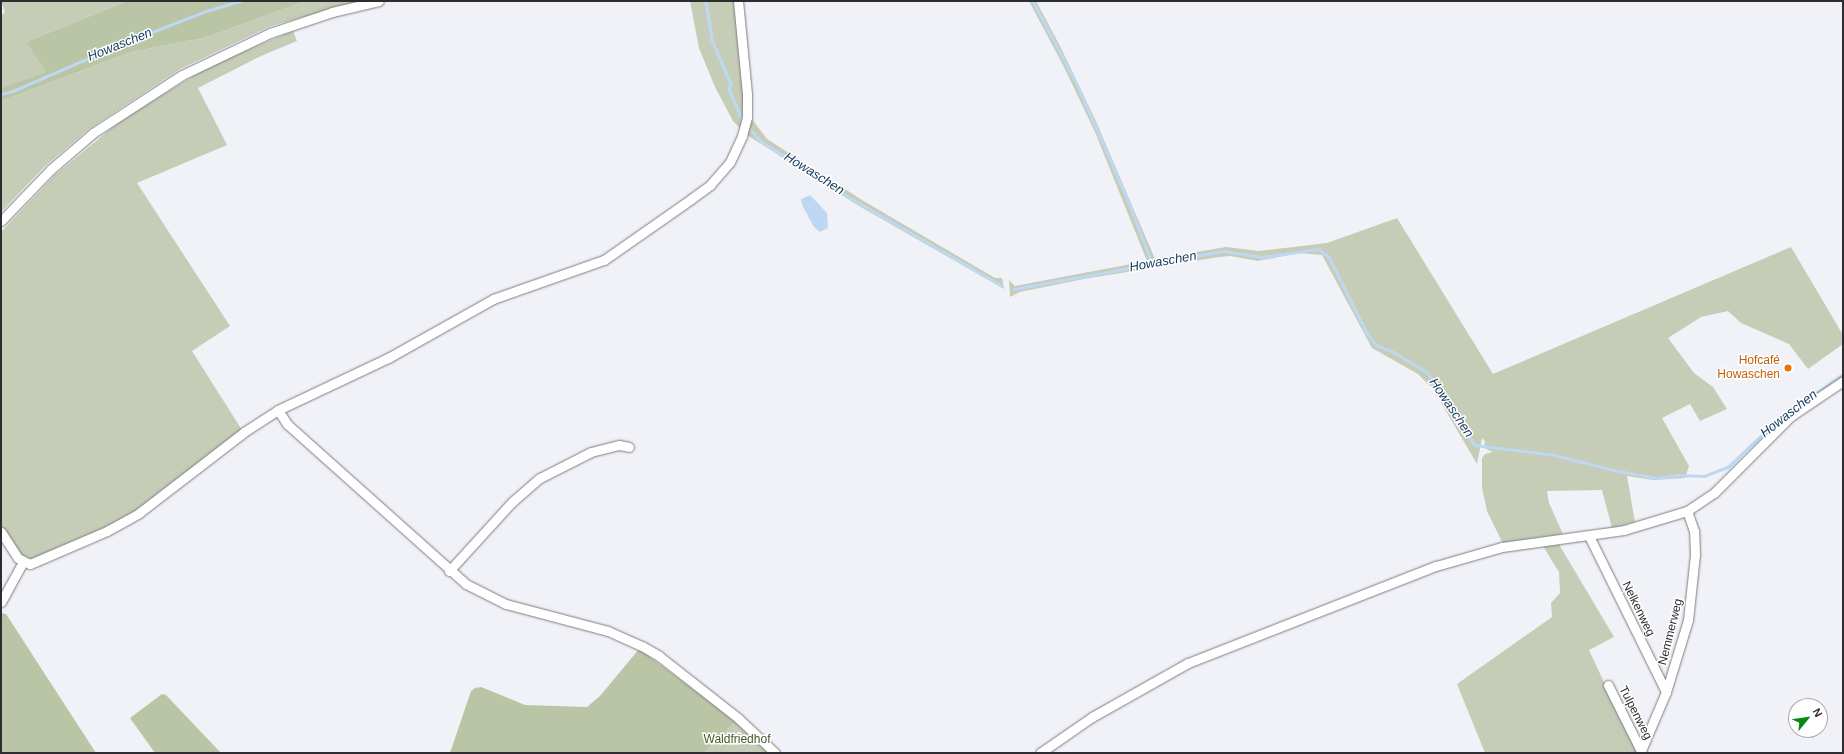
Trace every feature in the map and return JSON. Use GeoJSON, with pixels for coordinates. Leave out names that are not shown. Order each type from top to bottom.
{"type":"FeatureCollection","features":[{"type":"Feature","properties":{"kind":"street"},"geometry":{"type":"LineString","coordinates":[[1,221],[50,170],[93,133],[182,75],[270,33],[332,12],[379,1]]}},
{"type":"Feature","properties":{"kind":"street"},"geometry":{"type":"LineString","coordinates":[[1,532],[12,551],[23,562],[39,562],[107,531],[139,513],[244,432],[278,410],[388,358],[493,298],[614,254],[710,185],[730,162],[747,116],[747,94],[738,1]]}},
{"type":"Feature","properties":{"kind":"street"},"geometry":{"type":"LineString","coordinates":[[1040,753],[1092,717],[1149,684],[1218,649],[1436,566],[1482,551],[1538,540],[1589,536],[1624,530],[1687,511],[1714,493],[1791,416],[1843,381]]}},
{"type":"Feature","properties":{"kind":"street"},"geometry":{"type":"LineString","coordinates":[[278,410],[287,424],[466,584],[494,599],[526,610],[608,631],[642,646],[659,656],[738,718],[775,753]]}},
{"type":"Feature","properties":{"kind":"street"},"geometry":{"type":"LineString","coordinates":[[450,571],[512,502],[540,478],[591,452],[619,445],[629,447]]}},
{"type":"Feature","properties":{"kind":"street","name":"Nemmerweg"},"geometry":{"type":"LineString","coordinates":[[1641,752],[1666,692],[1682,647],[1691,602],[1694,543],[1692,523],[1687,511]]}},
{"type":"Feature","properties":{"kind":"street","name":"Nelkenweg"},"geometry":{"type":"LineString","coordinates":[[1589,536],[1666,692]]}},
{"type":"Feature","properties":{"kind":"street"},"geometry":{"type":"LineString","coordinates":[[1,602],[23,562]]}},
{"type":"Feature","properties":{"kind":"street","name":"Tulpenweg"},"geometry":{"type":"LineString","coordinates":[[1608,685],[1641,752]]}},
{"type":"Feature","properties":{"kind":"green space"},"geometry":{"type":"Polygon","coordinates":[[[1,1],[127,1],[26,42],[47,72],[1,88],[1,16],[5,12],[1,1]]]}},
{"type":"Feature","properties":{"kind":"green space"},"geometry":{"type":"Polygon","coordinates":[[[127,1],[306,1],[204,38],[131,52],[1,101],[1,88],[46,72],[26,42],[127,1]]]}},
{"type":"Feature","properties":{"kind":"green space"},"geometry":{"type":"Polygon","coordinates":[[[306,1],[361,1],[271,26],[180,69],[89,129],[45,166],[1,212],[1,101],[131,52],[204,38],[306,1]]]}},
{"type":"Feature","properties":{"kind":"green space"},"geometry":{"type":"Polygon","coordinates":[[[690,1],[734,1],[745,110],[740,128],[733,121],[715,87],[699,48],[690,1]]]}},
{"type":"Feature","properties":{"kind":"green space"},"geometry":{"type":"Polygon","coordinates":[[[1029,1],[1036,1],[1060,46],[1095,119],[1155,259],[1226,247],[1259,251],[1327,243],[1397,218],[1493,374],[1791,247],[1843,335],[1843,344],[1808,369],[1789,344],[1741,323],[1728,311],[1701,317],[1668,338],[1694,373],[1713,387],[1727,409],[1700,421],[1690,404],[1662,418],[1689,466],[1685,478],[1653,480],[1627,476],[1635,522],[1612,528],[1602,490],[1547,491],[1549,503],[1563,534],[1503,544],[1487,511],[1482,488],[1482,458],[1485,454],[1493,452],[1484,448],[1485,441],[1482,438],[1477,464],[1433,389],[1418,374],[1372,348],[1322,255],[1299,253],[1258,261],[1230,256],[1219,257],[1084,279],[1020,292],[1010,297],[1009,280],[1015,286],[1147,261],[1095,132],[1064,67],[1029,1]]]}},
{"type":"Feature","properties":{"kind":"green space"},"geometry":{"type":"Polygon","coordinates":[[[293,31],[297,41],[261,56],[198,88],[227,145],[137,183],[230,326],[192,351],[242,430],[139,509],[105,528],[31,561],[24,559],[14,548],[1,526],[1,232],[55,175],[124,118],[212,65],[293,31]]]}},
{"type":"Feature","properties":{"kind":"green space"},"geometry":{"type":"Polygon","coordinates":[[[751,118],[767,139],[862,200],[995,278],[1002,278],[1004,289],[859,206],[747,135],[751,118]]]}},
{"type":"Feature","properties":{"kind":"green space"},"geometry":{"type":"Polygon","coordinates":[[[1557,541],[1614,637],[1589,650],[1637,753],[1485,753],[1457,684],[1552,617],[1551,603],[1560,593],[1559,572],[1541,543],[1557,541]]]}},
{"type":"Feature","properties":{"kind":"green space"},"geometry":{"type":"Polygon","coordinates":[[[1,613],[6,614],[96,753],[1,753],[1,613]]]}},
{"type":"Feature","properties":{"kind":"green space"},"geometry":{"type":"Polygon","coordinates":[[[639,649],[736,721],[704,753],[450,753],[471,691],[475,688],[481,687],[525,705],[587,707],[600,696],[639,649]]]}},
{"type":"Feature","properties":{"kind":"green space"},"geometry":{"type":"Polygon","coordinates":[[[162,694],[166,695],[221,753],[155,753],[130,718],[162,694]]]}},
{"type":"Feature","properties":{"kind":"green space","name":"Waldfriedhof"},"geometry":{"type":"Polygon","coordinates":[[[736,721],[772,753],[704,753],[736,721]]]}},
{"type":"Feature","properties":{"kind":"water"},"geometry":{"type":"Polygon","coordinates":[[[810,195],[827,213],[828,228],[820,232],[814,227],[802,205],[801,199],[810,195]]]}},
{"type":"Feature","properties":{"kind":"waterway","name":"Howaschen"},"geometry":{"type":"LineString","coordinates":[[1,94],[13,91],[121,44],[209,10],[241,1]]}},
{"type":"Feature","properties":{"kind":"waterway","name":"Howaschen"},"geometry":{"type":"LineString","coordinates":[[706,1],[712,40],[731,84],[729,89],[743,120]]}},
{"type":"Feature","properties":{"kind":"waterway"},"geometry":{"type":"LineString","coordinates":[[1033,1],[1078,86],[1130,205],[1152,263]]}},
{"type":"Feature","properties":{"kind":"waterway","name":"Howaschen"},"geometry":{"type":"LineString","coordinates":[[748,127],[762,142],[859,203],[1001,285]]}},
{"type":"Feature","properties":{"kind":"waterway","name":"Howaschen"},"geometry":{"type":"LineString","coordinates":[[1014,289],[1224,251],[1262,257],[1319,249],[1329,257],[1366,331],[1376,345],[1396,353],[1427,372],[1475,445],[1555,455],[1618,471],[1657,478],[1678,475],[1704,476],[1728,467],[1774,423],[1843,374]]}},
{"type":"Feature","properties":{"kind":"place","name":"Hofcafé Howaschen"},"geometry":{"type":"Point","coordinates":[1788,368]}}]}
